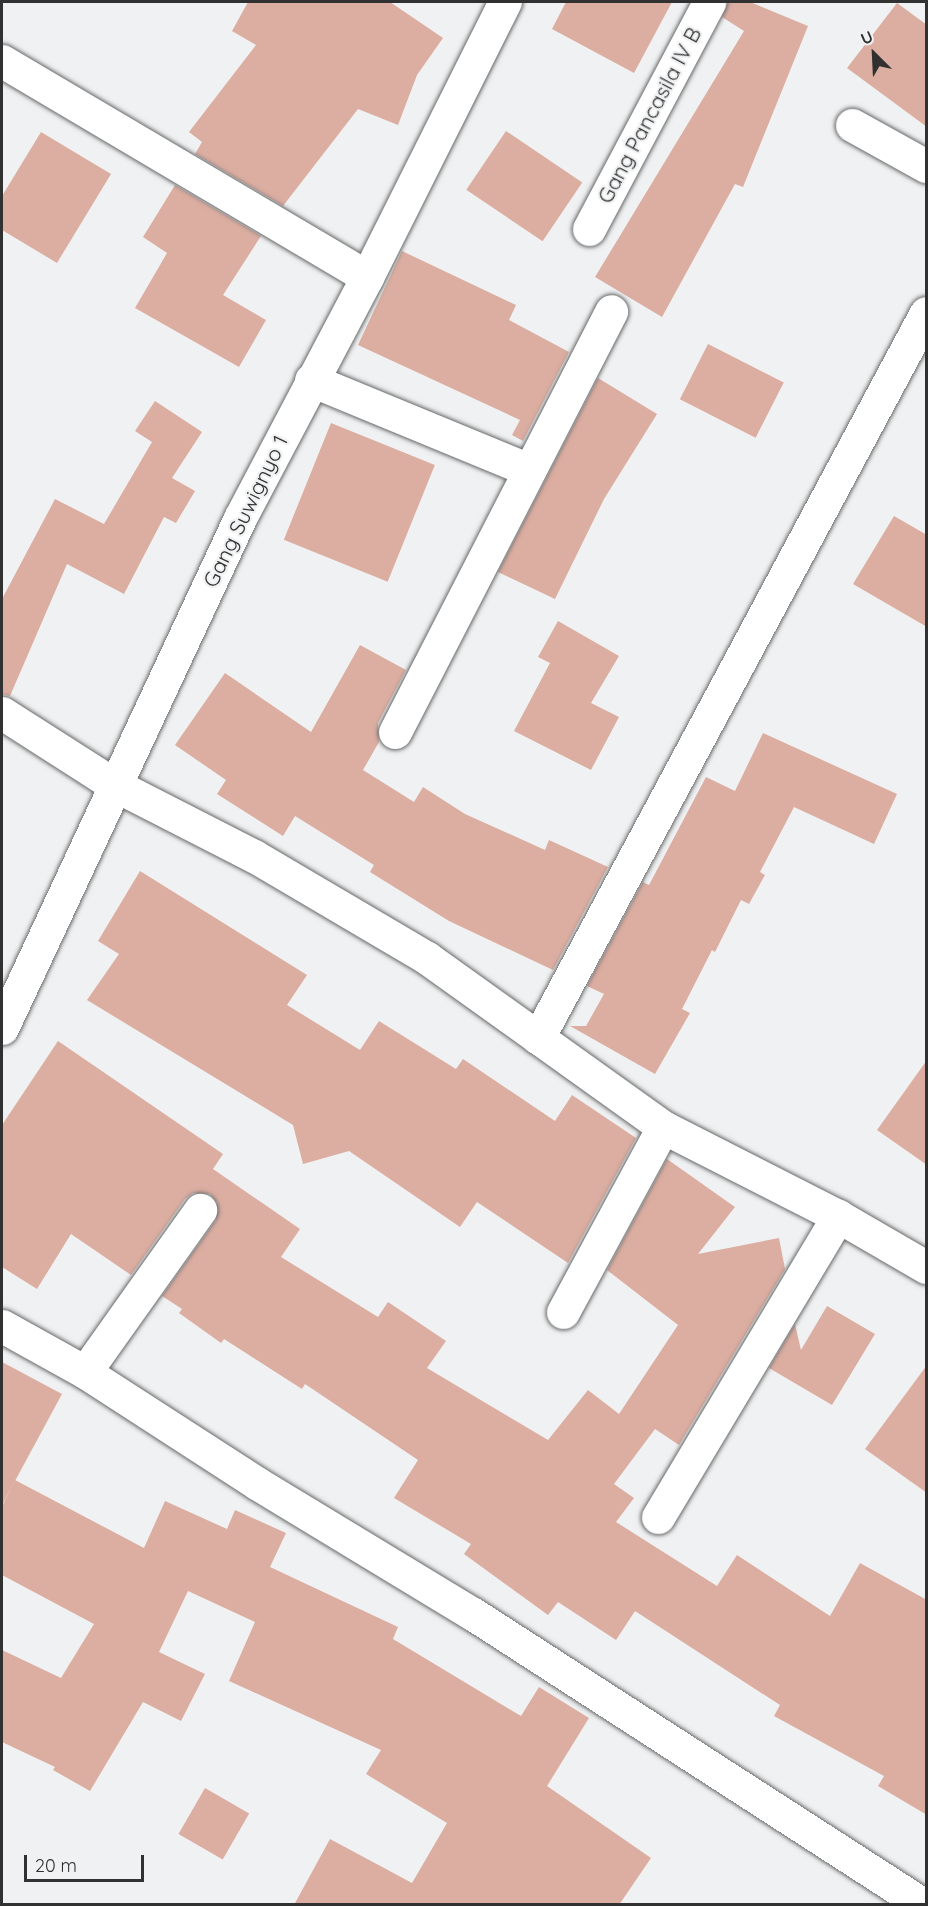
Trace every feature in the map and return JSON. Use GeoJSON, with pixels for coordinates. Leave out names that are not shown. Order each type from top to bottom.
{"type":"FeatureCollection","features":[{"type":"Feature","properties":{"kind":"street","name":"Gang Suwignyo 1"},"geometry":{"type":"LineString","coordinates":[[2,1028],[113,784],[240,518],[367,277],[505,2]]}},
{"type":"Feature","properties":{"kind":"street","name":"Gang Pancasila IV B"},"geometry":{"type":"LineString","coordinates":[[589,229],[709,2]]}},
{"type":"Feature","properties":{"kind":"street"},"geometry":{"type":"LineString","coordinates":[[2,61],[367,277]]}},
{"type":"Feature","properties":{"kind":"street"},"geometry":{"type":"LineString","coordinates":[[852,125],[927,166]]}},
{"type":"Feature","properties":{"kind":"street"},"geometry":{"type":"LineString","coordinates":[[395,732],[611,310]]}},
{"type":"Feature","properties":{"kind":"street"},"geometry":{"type":"LineString","coordinates":[[538,1038],[927,313]]}},
{"type":"Feature","properties":{"kind":"street"},"geometry":{"type":"LineString","coordinates":[[311,380],[529,470]]}},
{"type":"Feature","properties":{"kind":"street"},"geometry":{"type":"LineString","coordinates":[[2,713],[113,784],[254,856],[427,957],[663,1127],[837,1216],[927,1267]]}},
{"type":"Feature","properties":{"kind":"street"},"geometry":{"type":"LineString","coordinates":[[562,1312],[663,1127]]}},
{"type":"Feature","properties":{"kind":"street"},"geometry":{"type":"LineString","coordinates":[[85,1372],[200,1210]]}},
{"type":"Feature","properties":{"kind":"street"},"geometry":{"type":"LineString","coordinates":[[658,1517],[837,1216]]}},
{"type":"Feature","properties":{"kind":"street"},"geometry":{"type":"LineString","coordinates":[[2,1326],[85,1372],[258,1485],[473,1614],[922,1905]]}},
{"type":"Feature","properties":{"kind":"building"},"geometry":{"type":"Polygon","coordinates":[[[248,2],[390,2],[443,38],[417,75],[398,125],[358,109],[283,206],[195,154],[202,142],[189,132],[256,45],[232,31],[248,2]]]}},
{"type":"Feature","properties":{"kind":"building"},"geometry":{"type":"Polygon","coordinates":[[[566,2],[672,2],[634,73],[552,29],[566,2]]]}},
{"type":"Feature","properties":{"kind":"building"},"geometry":{"type":"Polygon","coordinates":[[[728,2],[750,2],[808,26],[743,187],[735,184],[662,317],[595,277],[744,31],[722,17],[728,2]]]}},
{"type":"Feature","properties":{"kind":"building"},"geometry":{"type":"Polygon","coordinates":[[[897,3],[927,25],[927,127],[847,68],[897,3]]]}},
{"type":"Feature","properties":{"kind":"building"},"geometry":{"type":"Polygon","coordinates":[[[506,131],[582,182],[543,241],[466,190],[506,131]]]}},
{"type":"Feature","properties":{"kind":"building"},"geometry":{"type":"Polygon","coordinates":[[[41,132],[111,174],[57,263],[2,230],[2,196],[41,132]]]}},
{"type":"Feature","properties":{"kind":"building"},"geometry":{"type":"Polygon","coordinates":[[[175,185],[261,236],[223,295],[266,320],[239,367],[135,308],[167,253],[143,237],[175,185]]]}},
{"type":"Feature","properties":{"kind":"building"},"geometry":{"type":"Polygon","coordinates":[[[402,251],[516,305],[509,320],[569,352],[523,441],[512,435],[520,420],[358,345],[402,251]]]}},
{"type":"Feature","properties":{"kind":"building"},"geometry":{"type":"Polygon","coordinates":[[[708,344],[784,383],[756,438],[680,399],[708,344]]]}},
{"type":"Feature","properties":{"kind":"building"},"geometry":{"type":"Polygon","coordinates":[[[598,378],[657,414],[604,499],[555,599],[498,572],[598,378]]]}},
{"type":"Feature","properties":{"kind":"building"},"geometry":{"type":"Polygon","coordinates":[[[155,401],[202,432],[172,478],[195,491],[176,523],[164,517],[124,594],[67,564],[10,696],[2,694],[2,599],[55,499],[104,524],[152,442],[135,431],[155,401]]]}},
{"type":"Feature","properties":{"kind":"building"},"geometry":{"type":"Polygon","coordinates":[[[331,423],[435,465],[388,582],[284,540],[331,423]]]}},
{"type":"Feature","properties":{"kind":"building"},"geometry":{"type":"Polygon","coordinates":[[[894,516],[927,535],[927,627],[853,584],[894,516]]]}},
{"type":"Feature","properties":{"kind":"building"},"geometry":{"type":"Polygon","coordinates":[[[558,621],[619,656],[591,703],[619,717],[591,770],[514,731],[550,663],[538,657],[558,621]]]}},
{"type":"Feature","properties":{"kind":"building"},"geometry":{"type":"Polygon","coordinates":[[[360,645],[406,670],[378,723],[379,742],[363,770],[414,802],[423,787],[465,814],[545,850],[549,840],[608,867],[553,970],[449,921],[370,872],[374,865],[295,816],[283,836],[217,794],[226,780],[175,745],[225,673],[311,732],[360,645]]]}},
{"type":"Feature","properties":{"kind":"building"},"geometry":{"type":"Polygon","coordinates":[[[763,733],[897,794],[874,844],[794,807],[760,872],[765,875],[749,904],[741,900],[715,952],[712,950],[682,1009],[690,1013],[655,1074],[570,1026],[586,1026],[604,994],[587,986],[643,882],[649,885],[706,777],[735,791],[763,733]]]}},
{"type":"Feature","properties":{"kind":"building"},"geometry":{"type":"Polygon","coordinates":[[[140,871],[307,975],[287,1005],[360,1050],[379,1021],[456,1069],[463,1059],[555,1121],[572,1095],[636,1138],[568,1263],[477,1202],[460,1227],[349,1151],[303,1164],[293,1125],[87,1000],[119,954],[98,941],[140,871]]]}},
{"type":"Feature","properties":{"kind":"building"},"geometry":{"type":"Polygon","coordinates":[[[58,1041],[223,1154],[213,1169],[300,1229],[281,1257],[378,1317],[388,1302],[446,1341],[427,1368],[548,1440],[588,1390],[619,1414],[678,1325],[607,1270],[667,1159],[735,1207],[698,1254],[779,1238],[785,1269],[679,1445],[655,1429],[614,1484],[634,1498],[616,1522],[717,1586],[737,1555],[830,1616],[860,1563],[927,1600],[927,1815],[878,1786],[884,1776],[774,1716],[780,1705],[635,1611],[616,1640],[558,1602],[548,1615],[464,1554],[471,1544],[394,1498],[418,1460],[305,1384],[302,1389],[224,1339],[221,1343],[179,1313],[182,1309],[162,1296],[216,1220],[217,1203],[210,1194],[193,1193],[185,1199],[131,1275],[71,1234],[37,1289],[2,1267],[2,1125],[58,1041]]]}},
{"type":"Feature","properties":{"kind":"building"},"geometry":{"type":"Polygon","coordinates":[[[927,1060],[927,1165],[877,1130],[927,1060]]]}},
{"type":"Feature","properties":{"kind":"building"},"geometry":{"type":"Polygon","coordinates":[[[827,1306],[875,1334],[832,1405],[769,1368],[795,1324],[801,1350],[827,1306]]]}},
{"type":"Feature","properties":{"kind":"building"},"geometry":{"type":"Polygon","coordinates":[[[2,1362],[62,1394],[2,1505],[2,1362]]]}},
{"type":"Feature","properties":{"kind":"building"},"geometry":{"type":"Polygon","coordinates":[[[927,1365],[927,1493],[865,1449],[927,1365]]]}},
{"type":"Feature","properties":{"kind":"building"},"geometry":{"type":"Polygon","coordinates":[[[15,1480],[144,1548],[165,1501],[227,1529],[235,1510],[286,1533],[270,1567],[398,1627],[393,1639],[521,1716],[539,1687],[589,1718],[547,1786],[651,1858],[619,1905],[294,1905],[330,1839],[412,1883],[447,1823],[366,1774],[381,1750],[229,1681],[255,1622],[188,1591],[159,1652],[205,1674],[181,1721],[143,1702],[90,1791],[53,1770],[55,1767],[2,1742],[2,1650],[61,1678],[94,1624],[2,1575],[2,1506],[15,1480]]]}},
{"type":"Feature","properties":{"kind":"building"},"geometry":{"type":"Polygon","coordinates":[[[205,1788],[249,1814],[223,1859],[178,1834],[205,1788]]]}}]}
